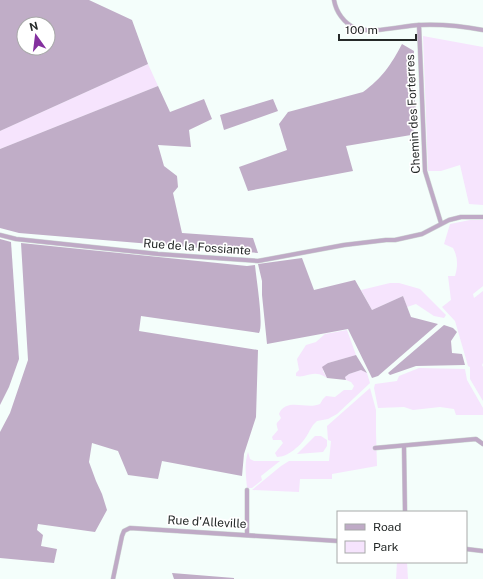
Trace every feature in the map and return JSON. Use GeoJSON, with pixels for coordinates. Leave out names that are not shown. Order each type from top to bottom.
{"type":"FeatureCollection","features":[{"type":"Feature","properties":{"kind":"street"},"geometry":{"type":"LineString","coordinates":[[334,0],[340,16],[354,27],[374,30],[419,25],[442,25],[483,30]]}},
{"type":"Feature","properties":{"kind":"street","name":"Chemin des Forterres"},"geometry":{"type":"LineString","coordinates":[[419,25],[425,171],[441,223]]}},
{"type":"Feature","properties":{"kind":"street","name":"Rue de la Fossiante"},"geometry":{"type":"LineString","coordinates":[[0,235],[16,239],[158,254],[258,261],[344,244],[395,240],[422,234],[441,223],[461,217],[483,217]]}},
{"type":"Feature","properties":{"kind":"street"},"geometry":{"type":"LineString","coordinates":[[375,448],[476,439],[483,444]]}},
{"type":"Feature","properties":{"kind":"street"},"geometry":{"type":"LineString","coordinates":[[404,446],[405,511]]}},
{"type":"Feature","properties":{"kind":"street"},"geometry":{"type":"LineString","coordinates":[[247,490],[247,535]]}},
{"type":"Feature","properties":{"kind":"street","name":"Rue d'Alleville"},"geometry":{"type":"LineString","coordinates":[[113,579],[122,536],[127,529],[140,528],[337,541]]}},
{"type":"Feature","properties":{"kind":"street"},"geometry":{"type":"LineString","coordinates":[[467,549],[483,551]]}},
{"type":"Feature","properties":{"kind":"green space"},"geometry":{"type":"Polygon","coordinates":[[[423,36],[483,47],[483,205],[469,204],[460,165],[441,171],[428,171],[423,36]]]}},
{"type":"Feature","properties":{"kind":"green space"},"geometry":{"type":"Polygon","coordinates":[[[148,64],[158,86],[0,149],[0,131],[148,64]]]}},
{"type":"Feature","properties":{"kind":"green space"},"geometry":{"type":"Polygon","coordinates":[[[470,220],[483,220],[483,286],[473,294],[474,298],[483,291],[483,401],[470,379],[470,367],[468,366],[455,321],[442,307],[451,300],[448,276],[455,276],[457,269],[457,258],[453,248],[444,244],[450,224],[470,220]]]}},
{"type":"Feature","properties":{"kind":"green space"},"geometry":{"type":"Polygon","coordinates":[[[390,283],[399,283],[420,289],[446,315],[444,318],[434,316],[416,304],[407,307],[403,296],[372,310],[361,290],[390,283]]]}},
{"type":"Feature","properties":{"kind":"green space"},"geometry":{"type":"Polygon","coordinates":[[[347,330],[356,355],[328,363],[323,371],[327,378],[317,374],[296,376],[296,373],[299,370],[297,359],[306,345],[316,342],[325,334],[347,330]]]}},
{"type":"Feature","properties":{"kind":"green space"},"geometry":{"type":"Polygon","coordinates":[[[419,368],[465,369],[467,380],[483,408],[483,415],[456,415],[454,409],[440,407],[413,410],[404,407],[378,408],[374,388],[375,384],[397,381],[399,376],[419,368]]]}},
{"type":"Feature","properties":{"kind":"green space"},"geometry":{"type":"Polygon","coordinates":[[[361,370],[367,373],[370,383],[337,414],[328,419],[317,421],[297,447],[281,457],[277,457],[275,453],[283,443],[281,440],[273,440],[272,437],[278,430],[277,423],[281,418],[279,414],[282,409],[292,405],[309,406],[320,404],[326,396],[335,397],[344,390],[352,390],[354,386],[351,382],[346,380],[345,377],[361,370]]]}},
{"type":"Feature","properties":{"kind":"green space"},"geometry":{"type":"Polygon","coordinates":[[[370,388],[376,410],[377,466],[332,474],[332,479],[300,479],[299,492],[252,490],[289,461],[329,461],[331,441],[328,440],[327,426],[370,388]]]}},
{"type":"Feature","properties":{"kind":"green space"},"geometry":{"type":"Polygon","coordinates":[[[315,436],[321,436],[327,440],[327,446],[323,452],[297,454],[315,436]]]}},
{"type":"Feature","properties":{"kind":"green space"},"geometry":{"type":"Polygon","coordinates":[[[248,452],[250,459],[254,461],[280,461],[261,476],[262,480],[252,488],[247,488],[246,465],[248,452]]]}},
{"type":"Feature","properties":{"kind":"green space"},"geometry":{"type":"Polygon","coordinates":[[[397,563],[407,563],[408,579],[396,579],[397,563]]]}},
{"type":"Feature","properties":{"kind":"shaded area"},"geometry":{"type":"Polygon","coordinates":[[[0,0],[89,0],[132,20],[148,64],[0,131],[0,0]]]}},
{"type":"Feature","properties":{"kind":"shaded area"},"geometry":{"type":"Polygon","coordinates":[[[402,44],[414,51],[412,81],[418,124],[411,135],[346,146],[353,171],[248,191],[239,167],[287,150],[279,124],[288,112],[363,92],[376,82],[386,71],[402,44]]]}},
{"type":"Feature","properties":{"kind":"shaded area"},"geometry":{"type":"Polygon","coordinates":[[[158,86],[170,112],[204,99],[212,119],[189,130],[191,147],[158,145],[164,166],[177,176],[178,187],[173,193],[182,233],[253,238],[258,253],[19,233],[0,228],[0,149],[158,86]]]}},
{"type":"Feature","properties":{"kind":"shaded area"},"geometry":{"type":"Polygon","coordinates":[[[273,99],[278,111],[224,130],[220,115],[273,99]]]}},
{"type":"Feature","properties":{"kind":"shaded area"},"geometry":{"type":"Polygon","coordinates":[[[0,239],[11,242],[19,359],[9,387],[0,405],[0,239]]]}},
{"type":"Feature","properties":{"kind":"shaded area"},"geometry":{"type":"Polygon","coordinates":[[[21,243],[247,266],[255,265],[259,300],[261,321],[259,333],[141,316],[139,331],[258,350],[256,417],[244,454],[242,476],[162,461],[158,479],[128,475],[118,451],[92,443],[89,462],[107,510],[95,532],[38,524],[37,530],[43,535],[41,546],[57,549],[54,563],[0,558],[0,432],[10,413],[28,360],[21,243]]]}},
{"type":"Feature","properties":{"kind":"shaded area"},"geometry":{"type":"Polygon","coordinates":[[[302,258],[314,290],[355,280],[372,310],[403,296],[411,317],[438,324],[378,376],[372,378],[348,329],[267,344],[262,281],[258,264],[302,258]]]}},
{"type":"Feature","properties":{"kind":"shaded area"},"geometry":{"type":"Polygon","coordinates":[[[444,325],[453,328],[457,332],[451,341],[452,353],[462,354],[465,365],[416,366],[390,375],[388,373],[444,325]]]}},
{"type":"Feature","properties":{"kind":"shaded area"},"geometry":{"type":"Polygon","coordinates":[[[356,355],[367,373],[361,370],[349,374],[345,377],[346,380],[327,378],[322,367],[328,363],[356,355]]]}},
{"type":"Feature","properties":{"kind":"shaded area"},"geometry":{"type":"Polygon","coordinates":[[[172,573],[234,578],[234,579],[174,579],[172,573]]]}}]}
